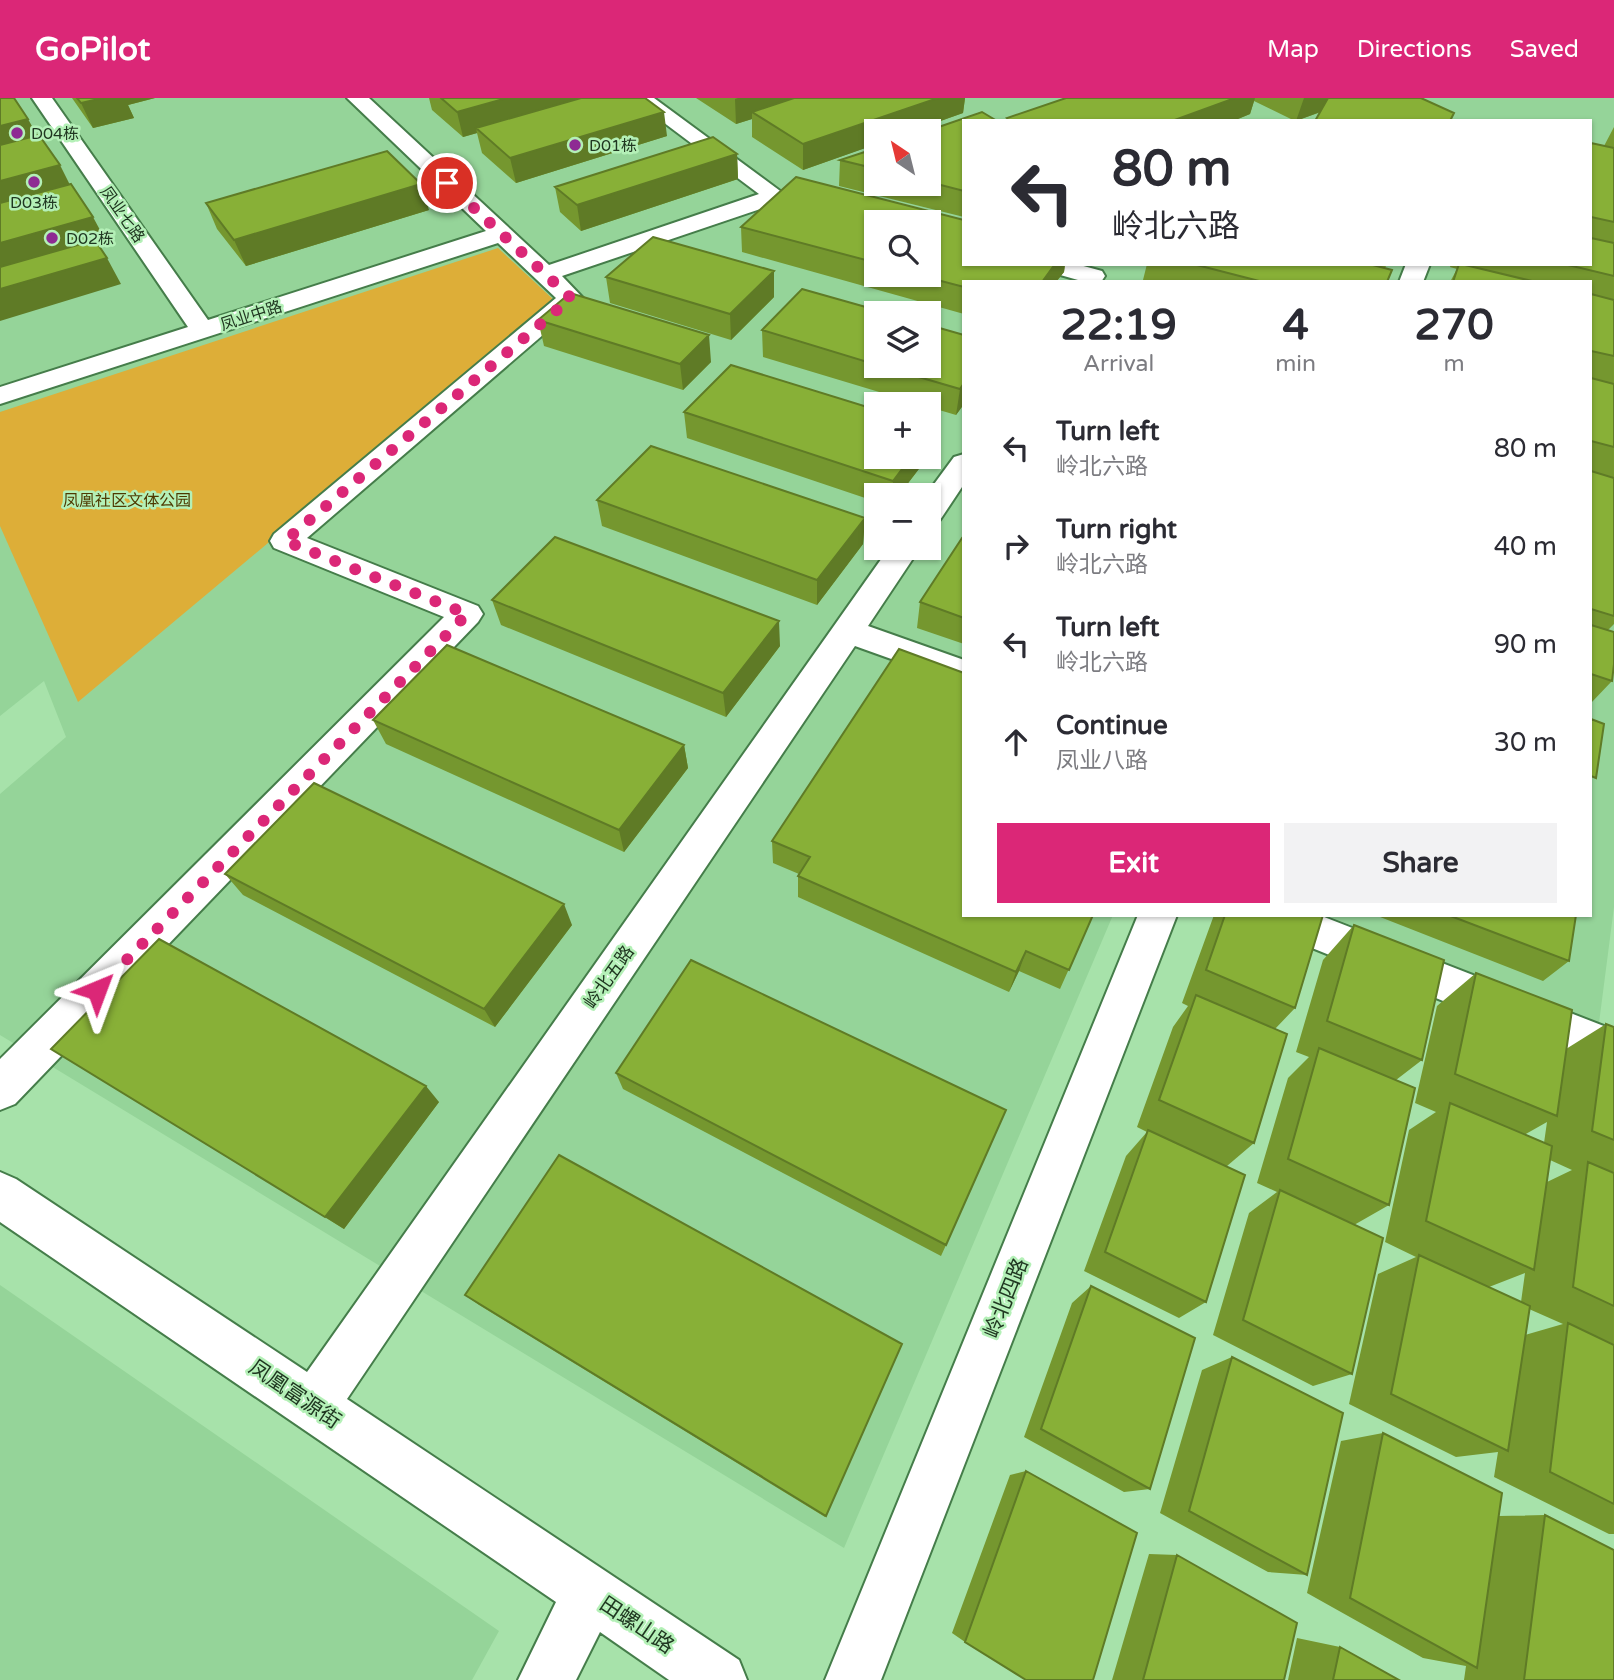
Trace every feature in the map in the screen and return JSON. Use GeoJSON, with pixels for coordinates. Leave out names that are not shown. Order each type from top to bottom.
{"type":"FeatureCollection","features":[{"type":"Feature","properties":{"kind":"street","name":"凤业七路"},"geometry":{"type":"LineString","coordinates":[[42,98],[204,331]]}},
{"type":"Feature","properties":{"kind":"street"},"geometry":{"type":"LineString","coordinates":[[0,1089],[467,614],[285,541],[571,298],[357,98]]}},
{"type":"Feature","properties":{"kind":"street"},"geometry":{"type":"LineString","coordinates":[[641,98],[767,189],[802,202]]}},
{"type":"Feature","properties":{"kind":"street"},"geometry":{"type":"LineString","coordinates":[[545,274],[767,189]]}},
{"type":"Feature","properties":{"kind":"street","name":"凤业中路"},"geometry":{"type":"LineString","coordinates":[[0,396],[501,234]]}},
{"type":"Feature","properties":{"kind":"street"},"geometry":{"type":"LineString","coordinates":[[1055,266],[1093,276],[1090,280]]}},
{"type":"Feature","properties":{"kind":"street"},"geometry":{"type":"LineString","coordinates":[[941,496],[962,466]]}},
{"type":"Feature","properties":{"kind":"street","name":"岭北五路"},"geometry":{"type":"LineString","coordinates":[[313,1406],[897,560]]}},
{"type":"Feature","properties":{"kind":"street"},"geometry":{"type":"LineString","coordinates":[[848,631],[962,672]]}},
{"type":"Feature","properties":{"kind":"street","name":"岭北四路"},"geometry":{"type":"LineString","coordinates":[[853,1680],[1157,917]]}},
{"type":"Feature","properties":{"kind":"street"},"geometry":{"type":"LineString","coordinates":[[1279,917],[1614,1050]]}},
{"type":"Feature","properties":{"kind":"street","name":"凤凰富源街"},"geometry":{"type":"LineString","coordinates":[[0,1195],[590,1594]]}},
{"type":"Feature","properties":{"kind":"street"},"geometry":{"type":"LineString","coordinates":[[546,1680],[590,1594]]}},
{"type":"Feature","properties":{"kind":"street","name":"田螺山路"},"geometry":{"type":"LineString","coordinates":[[590,1594],[719,1680]]}},
{"type":"Feature","properties":{"kind":"shaded area"},"geometry":{"type":"Polygon","coordinates":[[[0,98],[1614,98],[1614,907],[1599,1023],[1330,917],[1592,917],[1592,280],[962,280],[962,917],[1112,917],[844,1548],[0,1035],[0,794],[66,737],[44,681],[0,716],[0,98]]]}},
{"type":"Feature","properties":{"kind":"shaded area"},"geometry":{"type":"Polygon","coordinates":[[[0,1285],[499,1631],[472,1680],[0,1680],[0,1285]]]}},
{"type":"Feature","properties":{"kind":"green space","name":"凤凰社区文体公园"},"geometry":{"type":"Polygon","coordinates":[[[498,248],[556,302],[78,702],[0,526],[0,412],[498,248]]]}},
{"type":"Feature","properties":{"kind":"building"},"geometry":{"type":"Polygon","coordinates":[[[0,98],[14,98],[28,119],[0,126],[0,98]]]}},
{"type":"Feature","properties":{"kind":"building"},"geometry":{"type":"Polygon","coordinates":[[[77,98],[103,98],[81,103],[77,98]]]}},
{"type":"Feature","properties":{"kind":"building"},"geometry":{"type":"Polygon","coordinates":[[[441,98],[507,98],[457,112],[441,98]]]}},
{"type":"Feature","properties":{"kind":"building"},"geometry":{"type":"Polygon","coordinates":[[[581,98],[645,98],[664,112],[510,158],[476,128],[581,98]]]}},
{"type":"Feature","properties":{"kind":"building"},"geometry":{"type":"Polygon","coordinates":[[[794,98],[938,98],[876,119],[864,119],[864,123],[803,144],[752,112],[794,98]]]}},
{"type":"Feature","properties":{"kind":"building"},"geometry":{"type":"Polygon","coordinates":[[[1066,98],[1235,98],[1177,119],[1007,118],[1066,98]]]}},
{"type":"Feature","properties":{"kind":"building"},"geometry":{"type":"Polygon","coordinates":[[[1328,98],[1421,98],[1454,113],[1451,119],[1316,119],[1328,98]]]}},
{"type":"Feature","properties":{"kind":"building"},"geometry":{"type":"Polygon","coordinates":[[[982,112],[994,119],[962,119],[962,190],[942,185],[942,126],[982,112]]]}},
{"type":"Feature","properties":{"kind":"building"},"geometry":{"type":"Polygon","coordinates":[[[39,135],[60,165],[0,181],[0,145],[39,135]]]}},
{"type":"Feature","properties":{"kind":"building"},"geometry":{"type":"Polygon","coordinates":[[[713,137],[737,154],[577,205],[555,187],[713,137]]]}},
{"type":"Feature","properties":{"kind":"building"},"geometry":{"type":"Polygon","coordinates":[[[1592,143],[1614,148],[1614,222],[1592,217],[1592,143]]]}},
{"type":"Feature","properties":{"kind":"building"},"geometry":{"type":"Polygon","coordinates":[[[387,151],[421,184],[234,240],[206,203],[387,151]]]}},
{"type":"Feature","properties":{"kind":"building"},"geometry":{"type":"Polygon","coordinates":[[[864,152],[864,166],[840,160],[864,152]]]}},
{"type":"Feature","properties":{"kind":"building"},"geometry":{"type":"Polygon","coordinates":[[[796,177],[925,210],[864,210],[864,260],[741,227],[796,177]]]}},
{"type":"Feature","properties":{"kind":"building"},"geometry":{"type":"Polygon","coordinates":[[[71,184],[93,217],[0,243],[0,203],[71,184]]]}},
{"type":"Feature","properties":{"kind":"building"},"geometry":{"type":"Polygon","coordinates":[[[941,214],[962,219],[962,266],[1054,266],[1043,280],[962,280],[962,286],[941,281],[941,214]]]}},
{"type":"Feature","properties":{"kind":"building"},"geometry":{"type":"Polygon","coordinates":[[[653,237],[774,271],[730,314],[606,277],[653,237]]]}},
{"type":"Feature","properties":{"kind":"building"},"geometry":{"type":"Polygon","coordinates":[[[1592,238],[1614,243],[1614,276],[1572,266],[1592,266],[1592,238]]]}},
{"type":"Feature","properties":{"kind":"building"},"geometry":{"type":"Polygon","coordinates":[[[95,240],[107,258],[0,289],[0,267],[95,240]]]}},
{"type":"Feature","properties":{"kind":"building"},"geometry":{"type":"Polygon","coordinates":[[[1201,266],[1377,266],[1392,270],[1388,280],[1255,280],[1201,266]]]}},
{"type":"Feature","properties":{"kind":"building"},"geometry":{"type":"Polygon","coordinates":[[[1458,266],[1469,266],[1528,280],[1454,280],[1458,266]]]}},
{"type":"Feature","properties":{"kind":"building"},"geometry":{"type":"Polygon","coordinates":[[[802,289],[864,307],[864,361],[762,330],[802,289]]]}},
{"type":"Feature","properties":{"kind":"building"},"geometry":{"type":"Polygon","coordinates":[[[570,293],[709,335],[680,364],[538,320],[570,293]]]}},
{"type":"Feature","properties":{"kind":"building"},"geometry":{"type":"Polygon","coordinates":[[[1592,294],[1614,300],[1614,356],[1592,351],[1592,294]]]}},
{"type":"Feature","properties":{"kind":"building"},"geometry":{"type":"Polygon","coordinates":[[[941,328],[962,334],[960,389],[922,378],[941,378],[941,328]]]}},
{"type":"Feature","properties":{"kind":"building"},"geometry":{"type":"Polygon","coordinates":[[[731,365],[864,406],[864,469],[902,469],[893,481],[684,412],[731,365]]]}},
{"type":"Feature","properties":{"kind":"building"},"geometry":{"type":"Polygon","coordinates":[[[1592,378],[1614,384],[1614,447],[1592,441],[1592,378]]]}},
{"type":"Feature","properties":{"kind":"building"},"geometry":{"type":"Polygon","coordinates":[[[651,446],[864,519],[817,580],[597,500],[651,446]]]}},
{"type":"Feature","properties":{"kind":"building"},"geometry":{"type":"Polygon","coordinates":[[[1592,471],[1614,478],[1614,616],[1592,609],[1592,471]]]}},
{"type":"Feature","properties":{"kind":"building"},"geometry":{"type":"Polygon","coordinates":[[[555,537],[779,621],[723,693],[492,600],[555,537]]]}},
{"type":"Feature","properties":{"kind":"building"},"geometry":{"type":"Polygon","coordinates":[[[962,538],[962,617],[920,602],[962,538]]]}},
{"type":"Feature","properties":{"kind":"building"},"geometry":{"type":"Polygon","coordinates":[[[1592,625],[1614,632],[1612,681],[1592,674],[1592,625]]]}},
{"type":"Feature","properties":{"kind":"building"},"geometry":{"type":"Polygon","coordinates":[[[447,645],[684,745],[619,830],[373,720],[447,645]]]}},
{"type":"Feature","properties":{"kind":"building"},"geometry":{"type":"Polygon","coordinates":[[[899,649],[962,672],[962,917],[1092,917],[1069,970],[1026,951],[1016,972],[798,876],[810,857],[772,841],[899,649]]]}},
{"type":"Feature","properties":{"kind":"building"},"geometry":{"type":"Polygon","coordinates":[[[1592,719],[1604,724],[1596,778],[1592,776],[1592,719]]]}},
{"type":"Feature","properties":{"kind":"building"},"geometry":{"type":"Polygon","coordinates":[[[314,783],[564,904],[484,1009],[225,874],[314,783]]]}},
{"type":"Feature","properties":{"kind":"building"},"geometry":{"type":"Polygon","coordinates":[[[1224,917],[1322,917],[1295,1008],[1206,970],[1224,917]]]}},
{"type":"Feature","properties":{"kind":"building"},"geometry":{"type":"Polygon","coordinates":[[[1453,917],[1576,917],[1569,961],[1453,917]]]}},
{"type":"Feature","properties":{"kind":"building"},"geometry":{"type":"Polygon","coordinates":[[[1354,925],[1444,960],[1422,1060],[1327,1021],[1354,925]]]}},
{"type":"Feature","properties":{"kind":"building"},"geometry":{"type":"Polygon","coordinates":[[[159,939],[426,1086],[325,1217],[51,1049],[159,939]]]}},
{"type":"Feature","properties":{"kind":"building"},"geometry":{"type":"Polygon","coordinates":[[[691,960],[1006,1110],[946,1245],[616,1073],[691,960]]]}},
{"type":"Feature","properties":{"kind":"building"},"geometry":{"type":"Polygon","coordinates":[[[1476,973],[1572,1010],[1557,1116],[1455,1074],[1476,973]]]}},
{"type":"Feature","properties":{"kind":"building"},"geometry":{"type":"Polygon","coordinates":[[[1196,995],[1287,1034],[1254,1143],[1159,1100],[1196,995]]]}},
{"type":"Feature","properties":{"kind":"building"},"geometry":{"type":"Polygon","coordinates":[[[1606,1024],[1614,1027],[1614,1140],[1592,1131],[1606,1024]]]}},
{"type":"Feature","properties":{"kind":"building"},"geometry":{"type":"Polygon","coordinates":[[[1319,1048],[1415,1088],[1389,1205],[1288,1159],[1319,1048]]]}},
{"type":"Feature","properties":{"kind":"building"},"geometry":{"type":"Polygon","coordinates":[[[1450,1103],[1552,1146],[1534,1270],[1426,1221],[1450,1103]]]}},
{"type":"Feature","properties":{"kind":"building"},"geometry":{"type":"Polygon","coordinates":[[[1148,1130],[1245,1175],[1206,1302],[1105,1252],[1148,1130]]]}},
{"type":"Feature","properties":{"kind":"building"},"geometry":{"type":"Polygon","coordinates":[[[559,1155],[902,1344],[826,1516],[465,1295],[559,1155]]]}},
{"type":"Feature","properties":{"kind":"building"},"geometry":{"type":"Polygon","coordinates":[[[1588,1162],[1614,1173],[1614,1306],[1573,1287],[1588,1162]]]}},
{"type":"Feature","properties":{"kind":"building"},"geometry":{"type":"Polygon","coordinates":[[[1280,1190],[1383,1238],[1352,1374],[1243,1320],[1280,1190]]]}},
{"type":"Feature","properties":{"kind":"building"},"geometry":{"type":"Polygon","coordinates":[[[1419,1255],[1530,1306],[1508,1451],[1391,1394],[1419,1255]]]}},
{"type":"Feature","properties":{"kind":"building"},"geometry":{"type":"Polygon","coordinates":[[[1091,1286],[1195,1338],[1150,1489],[1041,1429],[1091,1286]]]}},
{"type":"Feature","properties":{"kind":"building"},"geometry":{"type":"Polygon","coordinates":[[[1568,1323],[1614,1345],[1614,1504],[1550,1472],[1568,1323]]]}},
{"type":"Feature","properties":{"kind":"building"},"geometry":{"type":"Polygon","coordinates":[[[1232,1357],[1343,1413],[1307,1575],[1189,1511],[1232,1357]]]}},
{"type":"Feature","properties":{"kind":"building"},"geometry":{"type":"Polygon","coordinates":[[[1383,1433],[1502,1493],[1477,1668],[1350,1598],[1383,1433]]]}},
{"type":"Feature","properties":{"kind":"building"},"geometry":{"type":"Polygon","coordinates":[[[1026,1471],[1137,1533],[1093,1680],[1026,1680],[965,1642],[1026,1471]]]}},
{"type":"Feature","properties":{"kind":"building"},"geometry":{"type":"Polygon","coordinates":[[[1545,1515],[1614,1550],[1614,1680],[1524,1680],[1545,1515]]]}},
{"type":"Feature","properties":{"kind":"building"},"geometry":{"type":"Polygon","coordinates":[[[1177,1555],[1297,1623],[1284,1680],[1143,1680],[1177,1555]]]}},
{"type":"Feature","properties":{"kind":"building"},"geometry":{"type":"Polygon","coordinates":[[[1340,1647],[1399,1680],[1333,1680],[1340,1647]]]}},
{"type":"Feature","properties":{"kind":"place","name":"D04栋"},"geometry":{"type":"Point","coordinates":[17,133]}},
{"type":"Feature","properties":{"kind":"place","name":"D01栋"},"geometry":{"type":"Point","coordinates":[575,145]}},
{"type":"Feature","properties":{"kind":"place","name":"D03栋"},"geometry":{"type":"Point","coordinates":[34,182]}},
{"type":"Feature","properties":{"kind":"place","name":"D02栋"},"geometry":{"type":"Point","coordinates":[52,238]}},
{"type":"Feature","properties":{"kind":"route"},"geometry":{"type":"LineString","coordinates":[[97,990],[467,614],[285,541],[571,298],[447,183]]}}]}
